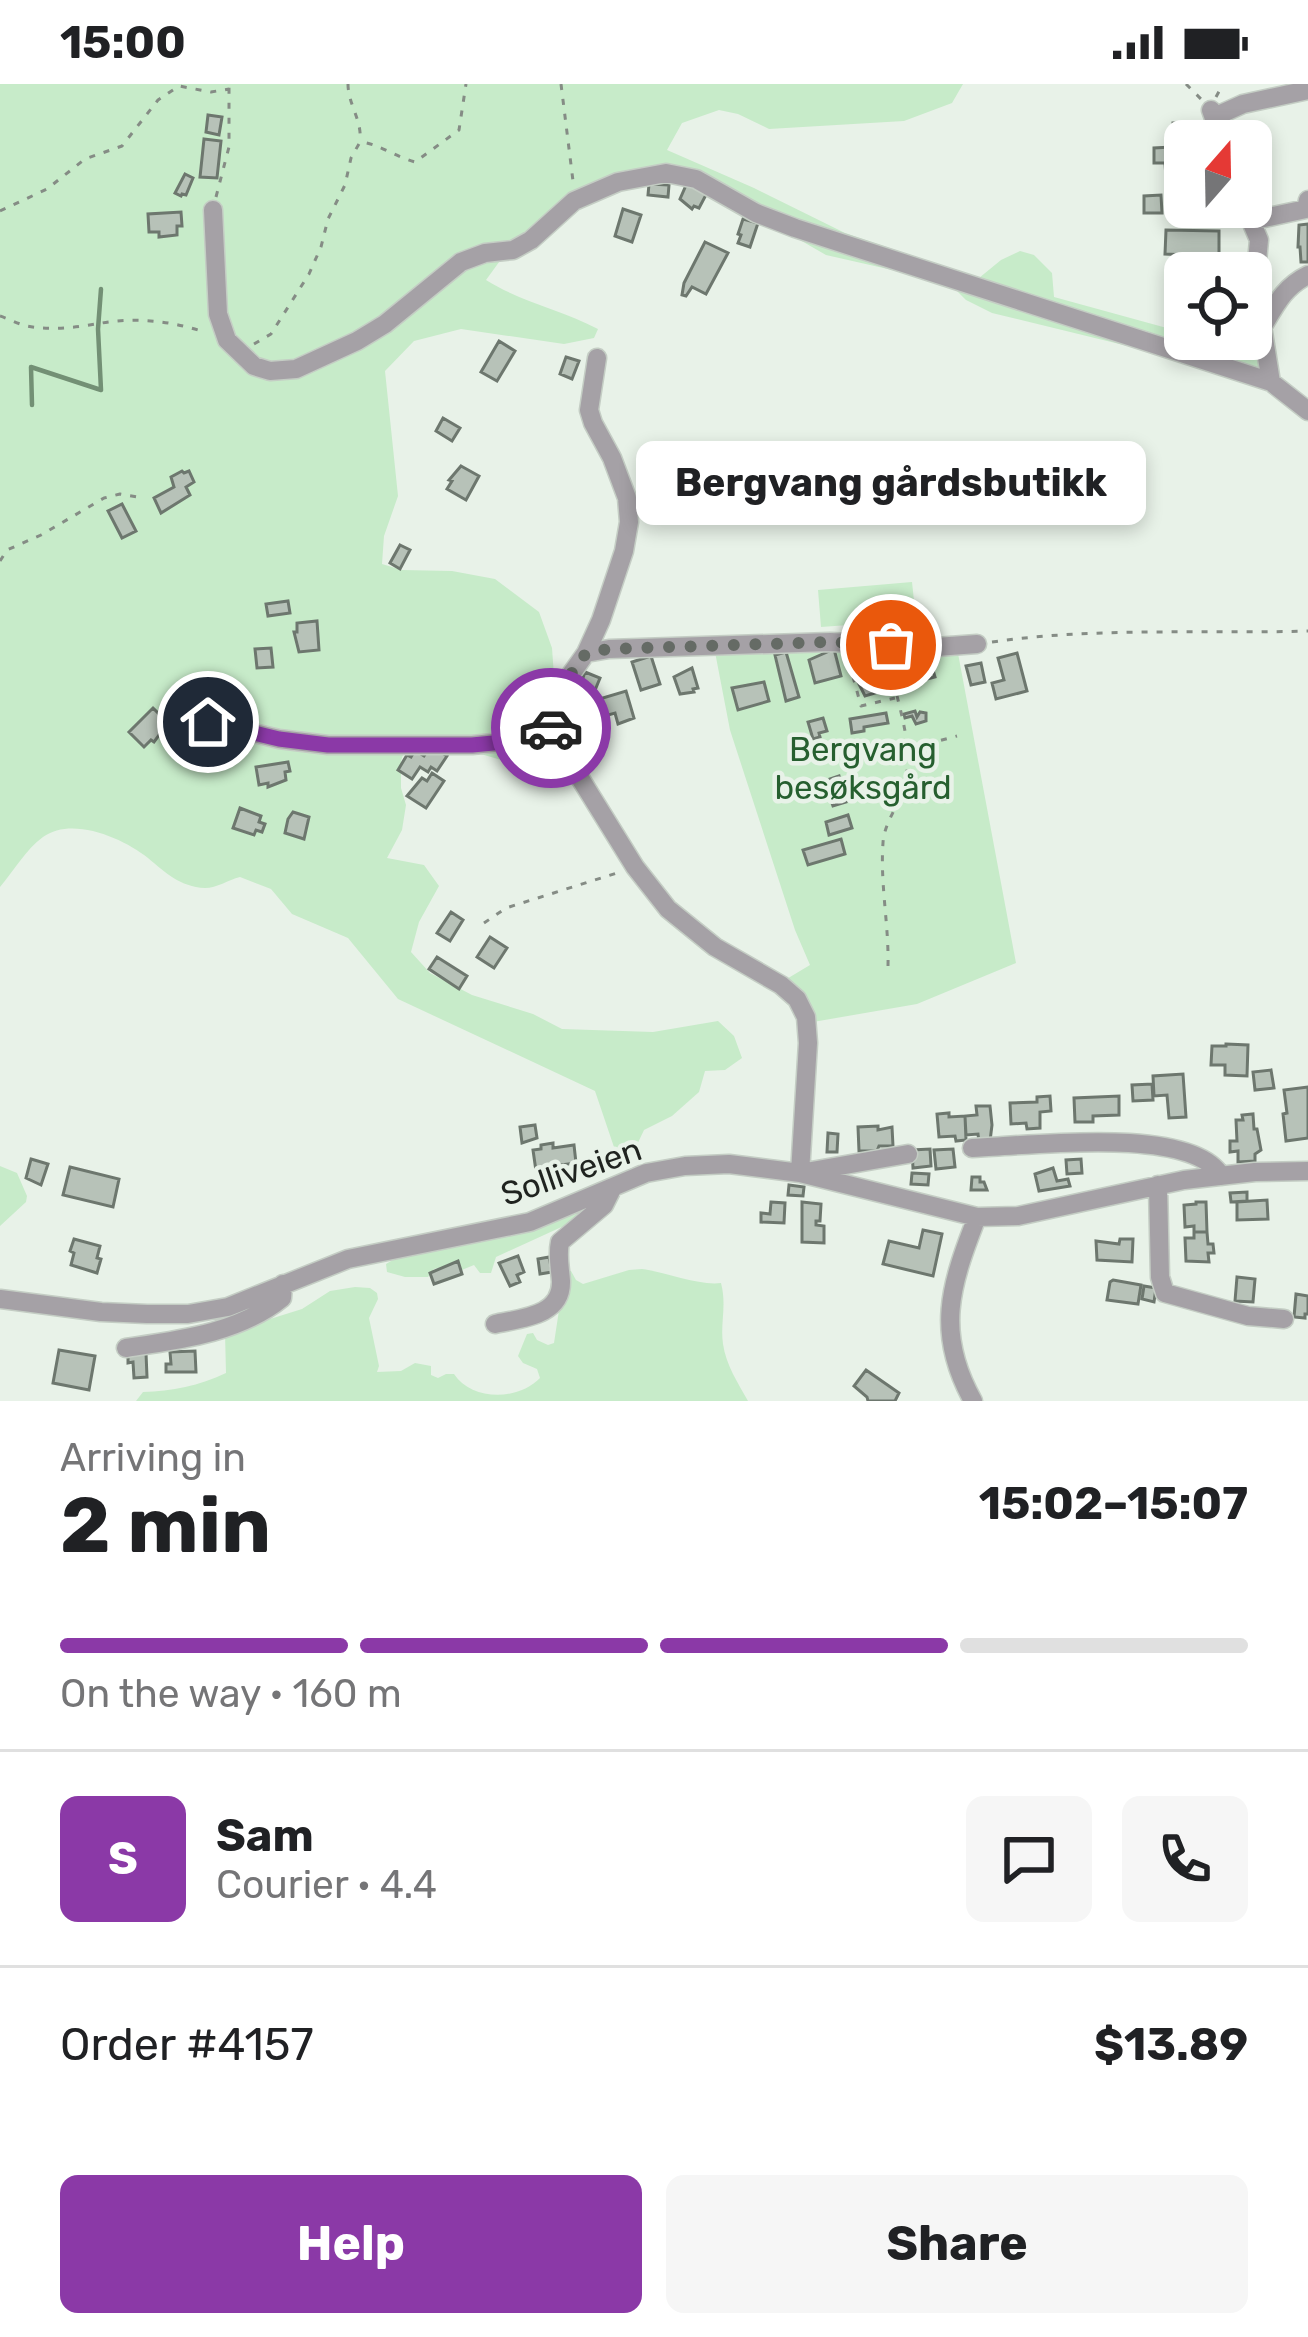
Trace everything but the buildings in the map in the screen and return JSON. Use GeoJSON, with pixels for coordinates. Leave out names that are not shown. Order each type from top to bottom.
{"type":"FeatureCollection","features":[{"type":"Feature","properties":{"kind":"street"},"geometry":{"type":"LineString","coordinates":[[1214,120],[1212,113],[1308,90]]}},
{"type":"Feature","properties":{"kind":"street"},"geometry":{"type":"LineString","coordinates":[[213,210],[218,314],[226,340],[254,366],[270,371],[296,369],[357,341],[460,262],[513,250],[531,240],[574,200],[618,182],[666,173],[696,179],[756,213],[795,228],[1271,382],[1308,411]]}},
{"type":"Feature","properties":{"kind":"street"},"geometry":{"type":"LineString","coordinates":[[1272,212],[1306,209],[1308,200]]}},
{"type":"Feature","properties":{"kind":"street"},"geometry":{"type":"LineString","coordinates":[[1272,311],[1284,292],[1308,275]]}},
{"type":"Feature","properties":{"kind":"street"},"geometry":{"type":"LineString","coordinates":[[597,358],[589,410],[626,498],[628,522],[624,551],[586,653],[569,677],[559,728],[575,770],[635,867],[668,909],[715,947],[797,999],[806,1017],[808,1043],[800,1173],[908,1154]]}},
{"type":"Feature","properties":{"kind":"street"},"geometry":{"type":"LineString","coordinates":[[1268,360],[1271,382]]}},
{"type":"Feature","properties":{"kind":"street"},"geometry":{"type":"LineString","coordinates":[[586,653],[846,643],[977,644]]}},
{"type":"Feature","properties":{"kind":"street"},"geometry":{"type":"LineString","coordinates":[[208,722],[328,745],[472,745],[559,728]]}},
{"type":"Feature","properties":{"kind":"street"},"geometry":{"type":"LineString","coordinates":[[972,1148],[1134,1142],[1201,1157],[1221,1176]]}},
{"type":"Feature","properties":{"kind":"street","name":"Solliveien"},"geometry":{"type":"LineString","coordinates":[[0,1299],[100,1312],[188,1314],[228,1307],[348,1258],[530,1222],[646,1173],[685,1166],[729,1164],[800,1173],[977,1217],[1018,1216],[1221,1176],[1308,1171]]}},
{"type":"Feature","properties":{"kind":"street"},"geometry":{"type":"LineString","coordinates":[[1158,1186],[1160,1277],[1166,1293],[1248,1316],[1284,1319]]}},
{"type":"Feature","properties":{"kind":"street"},"geometry":{"type":"LineString","coordinates":[[495,1324],[543,1312],[556,1302],[561,1288],[560,1242],[604,1205],[612,1189]]}},
{"type":"Feature","properties":{"kind":"street"},"geometry":{"type":"LineString","coordinates":[[973,1401],[951,1354],[950,1314],[956,1272],[977,1217]]}},
{"type":"Feature","properties":{"kind":"street"},"geometry":{"type":"LineString","coordinates":[[126,1348],[206,1334],[241,1322],[282,1298],[283,1284]]}},
{"type":"Feature","properties":{"kind":"path"},"geometry":{"type":"LineString","coordinates":[[0,316],[30,327],[142,320],[184,325],[251,345],[271,334],[315,260],[328,219],[346,185],[350,158],[360,142],[348,84]]}},
{"type":"Feature","properties":{"kind":"path"},"geometry":{"type":"LineString","coordinates":[[360,142],[371,142],[415,162],[459,130],[466,84]]}},
{"type":"Feature","properties":{"kind":"path"},"geometry":{"type":"LineString","coordinates":[[561,84],[574,200]]}},
{"type":"Feature","properties":{"kind":"path"},"geometry":{"type":"LineString","coordinates":[[1186,84],[1212,113]]}},
{"type":"Feature","properties":{"kind":"path"},"geometry":{"type":"LineString","coordinates":[[0,212],[46,189],[85,159],[122,146],[158,100],[179,86],[211,92],[229,87],[229,147],[213,210]]}},
{"type":"Feature","properties":{"kind":"path"},"geometry":{"type":"LineString","coordinates":[[0,561],[7,550],[104,499],[120,494],[138,497]]}},
{"type":"Feature","properties":{"kind":"path"},"geometry":{"type":"LineString","coordinates":[[0,540],[7,550]]}},
{"type":"Feature","properties":{"kind":"path"},"geometry":{"type":"LineString","coordinates":[[977,644],[1095,634],[1308,631]]}},
{"type":"Feature","properties":{"kind":"path"},"geometry":{"type":"LineString","coordinates":[[846,643],[861,706],[897,698]]}},
{"type":"Feature","properties":{"kind":"path"},"geometry":{"type":"LineString","coordinates":[[888,966],[883,842],[903,790],[910,748],[893,678]]}},
{"type":"Feature","properties":{"kind":"path"},"geometry":{"type":"LineString","coordinates":[[910,748],[957,736]]}},
{"type":"Feature","properties":{"kind":"path"},"geometry":{"type":"LineString","coordinates":[[484,923],[506,908],[635,867]]}},
{"type":"Feature","properties":{"kind":"green space"},"geometry":{"type":"Polygon","coordinates":[[[0,84],[963,84],[952,103],[904,121],[769,129],[719,110],[682,123],[667,150],[845,233],[979,278],[1020,251],[1034,255],[1052,273],[1054,297],[1164,327],[1164,355],[992,313],[954,288],[923,277],[826,255],[734,202],[668,177],[589,192],[502,258],[486,280],[598,329],[594,338],[564,344],[461,329],[414,341],[385,371],[398,496],[384,536],[382,564],[495,579],[539,612],[552,648],[559,745],[552,764],[540,771],[460,748],[408,740],[401,761],[406,805],[402,830],[387,858],[424,865],[439,886],[419,922],[411,952],[430,973],[472,995],[533,1014],[562,1029],[653,1032],[718,1021],[734,1036],[742,1058],[725,1070],[705,1071],[699,1092],[672,1116],[644,1130],[634,1151],[616,1153],[595,1091],[398,999],[348,938],[292,914],[271,889],[240,877],[209,888],[188,885],[125,843],[82,829],[43,837],[0,887],[0,84]]]}},
{"type":"Feature","properties":{"kind":"green space"},"geometry":{"type":"Polygon","coordinates":[[[1185,360],[1261,360],[1265,376],[1185,360]]]}},
{"type":"Feature","properties":{"kind":"green space"},"geometry":{"type":"Polygon","coordinates":[[[912,582],[916,620],[821,627],[818,590],[912,582]]]}},
{"type":"Feature","properties":{"kind":"green space","name":"Bergvang besøksgård"},"geometry":{"type":"Polygon","coordinates":[[[957,648],[1016,963],[917,1004],[813,1022],[785,980],[810,965],[730,730],[715,652],[957,648]]]}},
{"type":"Feature","properties":{"kind":"green space"},"geometry":{"type":"Polygon","coordinates":[[[0,1166],[17,1173],[27,1196],[0,1226],[0,1166]]]}},
{"type":"Feature","properties":{"kind":"green space"},"geometry":{"type":"Polygon","coordinates":[[[591,1207],[579,1219],[496,1257],[491,1273],[480,1273],[474,1265],[452,1274],[443,1267],[434,1269],[428,1277],[387,1272],[386,1264],[398,1257],[467,1244],[570,1209],[591,1207]]]}},
{"type":"Feature","properties":{"kind":"green space"},"geometry":{"type":"Polygon","coordinates":[[[642,1269],[721,1283],[725,1352],[748,1401],[136,1401],[143,1392],[185,1387],[226,1373],[225,1333],[302,1309],[330,1291],[355,1287],[377,1293],[369,1318],[377,1372],[401,1371],[415,1363],[431,1366],[431,1375],[438,1378],[454,1374],[483,1393],[520,1391],[540,1378],[537,1369],[518,1356],[527,1334],[533,1333],[548,1345],[554,1343],[565,1271],[583,1284],[642,1269]]]}},
{"type":"Feature","properties":{"kind":"waterway"},"geometry":{"type":"LineString","coordinates":[[32,405],[31,367],[101,390],[101,289]]}},
{"type":"Feature","properties":{"kind":"way so far"},"geometry":{"type":"LineString","coordinates":[[551,728],[559,728],[569,677],[586,653],[830,642],[891,645]]}},
{"type":"Feature","properties":{"kind":"place","name":"Bergvang gårdsbutikk"},"geometry":{"type":"Point","coordinates":[891,645]}},
{"type":"Feature","properties":{"kind":"route"},"geometry":{"type":"LineString","coordinates":[[208,722],[328,745],[472,745],[504,742],[551,728]]}}]}
